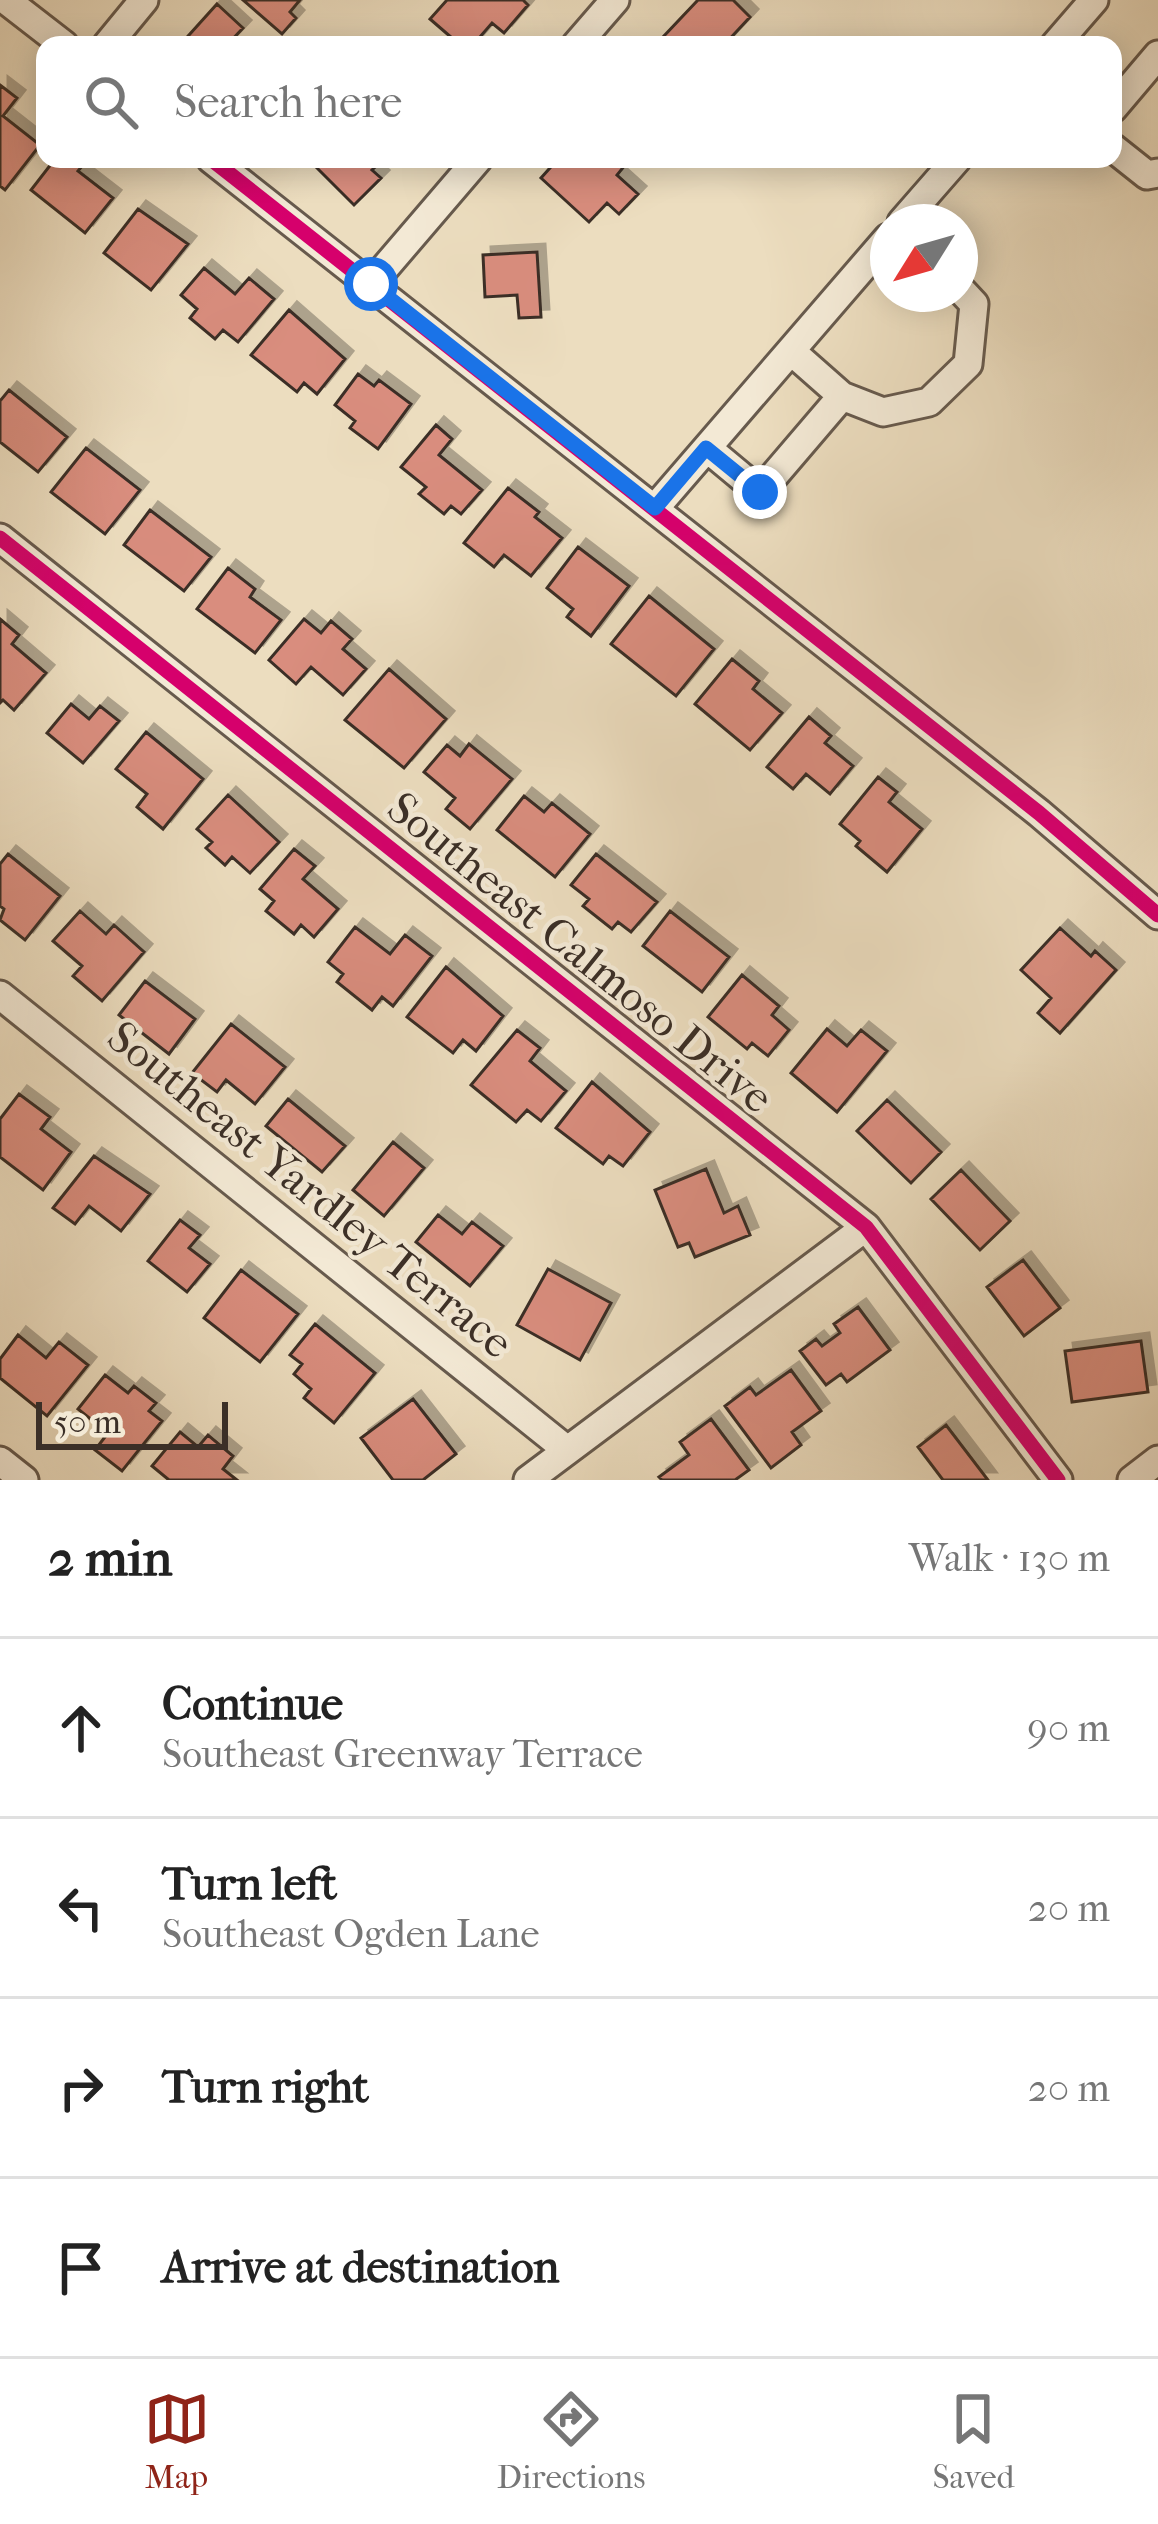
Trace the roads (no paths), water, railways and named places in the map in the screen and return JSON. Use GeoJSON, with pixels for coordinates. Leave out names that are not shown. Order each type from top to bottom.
{"type":"FeatureCollection","features":[{"type":"Feature","properties":{"kind":"street"},"geometry":{"type":"LineString","coordinates":[[7,0],[53,36]]}},
{"type":"Feature","properties":{"kind":"street"},"geometry":{"type":"LineString","coordinates":[[115,36],[145,0]]}},
{"type":"Feature","properties":{"kind":"street"},"geometry":{"type":"LineString","coordinates":[[584,36],[615,0]]}},
{"type":"Feature","properties":{"kind":"street"},"geometry":{"type":"LineString","coordinates":[[1063,36],[1094,0]]}},
{"type":"Feature","properties":{"kind":"street"},"geometry":{"type":"LineString","coordinates":[[1122,98],[1158,56]]}},
{"type":"Feature","properties":{"kind":"street"},"geometry":{"type":"LineString","coordinates":[[1122,155],[1147,175],[1158,176]]}},
{"type":"Feature","properties":{"kind":"street"},"geometry":{"type":"LineString","coordinates":[[223,168],[1039,813],[1158,915]]}},
{"type":"Feature","properties":{"kind":"street"},"geometry":{"type":"LineString","coordinates":[[371,284],[470,168]]}},
{"type":"Feature","properties":{"kind":"street"},"geometry":{"type":"LineString","coordinates":[[917,204],[948,168]]}},
{"type":"Feature","properties":{"kind":"street"},"geometry":{"type":"LineString","coordinates":[[655,508],[870,259]]}},
{"type":"Feature","properties":{"kind":"street"},"geometry":{"type":"LineString","coordinates":[[790,351],[842,396],[883,412],[929,402],[968,364],[973,312]]}},
{"type":"Feature","properties":{"kind":"street"},"geometry":{"type":"LineString","coordinates":[[706,448],[760,492],[842,396]]}},
{"type":"Feature","properties":{"kind":"street","name":"Southeast Calmoso Drive"},"geometry":{"type":"LineString","coordinates":[[0,538],[866,1227],[1058,1480]]}},
{"type":"Feature","properties":{"kind":"street","name":"Southeast Yardley Terrace"},"geometry":{"type":"LineString","coordinates":[[0,995],[567,1450]]}},
{"type":"Feature","properties":{"kind":"street"},"geometry":{"type":"LineString","coordinates":[[528,1480],[866,1227]]}},
{"type":"Feature","properties":{"kind":"street"},"geometry":{"type":"LineString","coordinates":[[1132,1480],[1158,1460]]}},
{"type":"Feature","properties":{"kind":"street"},"geometry":{"type":"LineString","coordinates":[[0,1461],[24,1480]]}}]}
